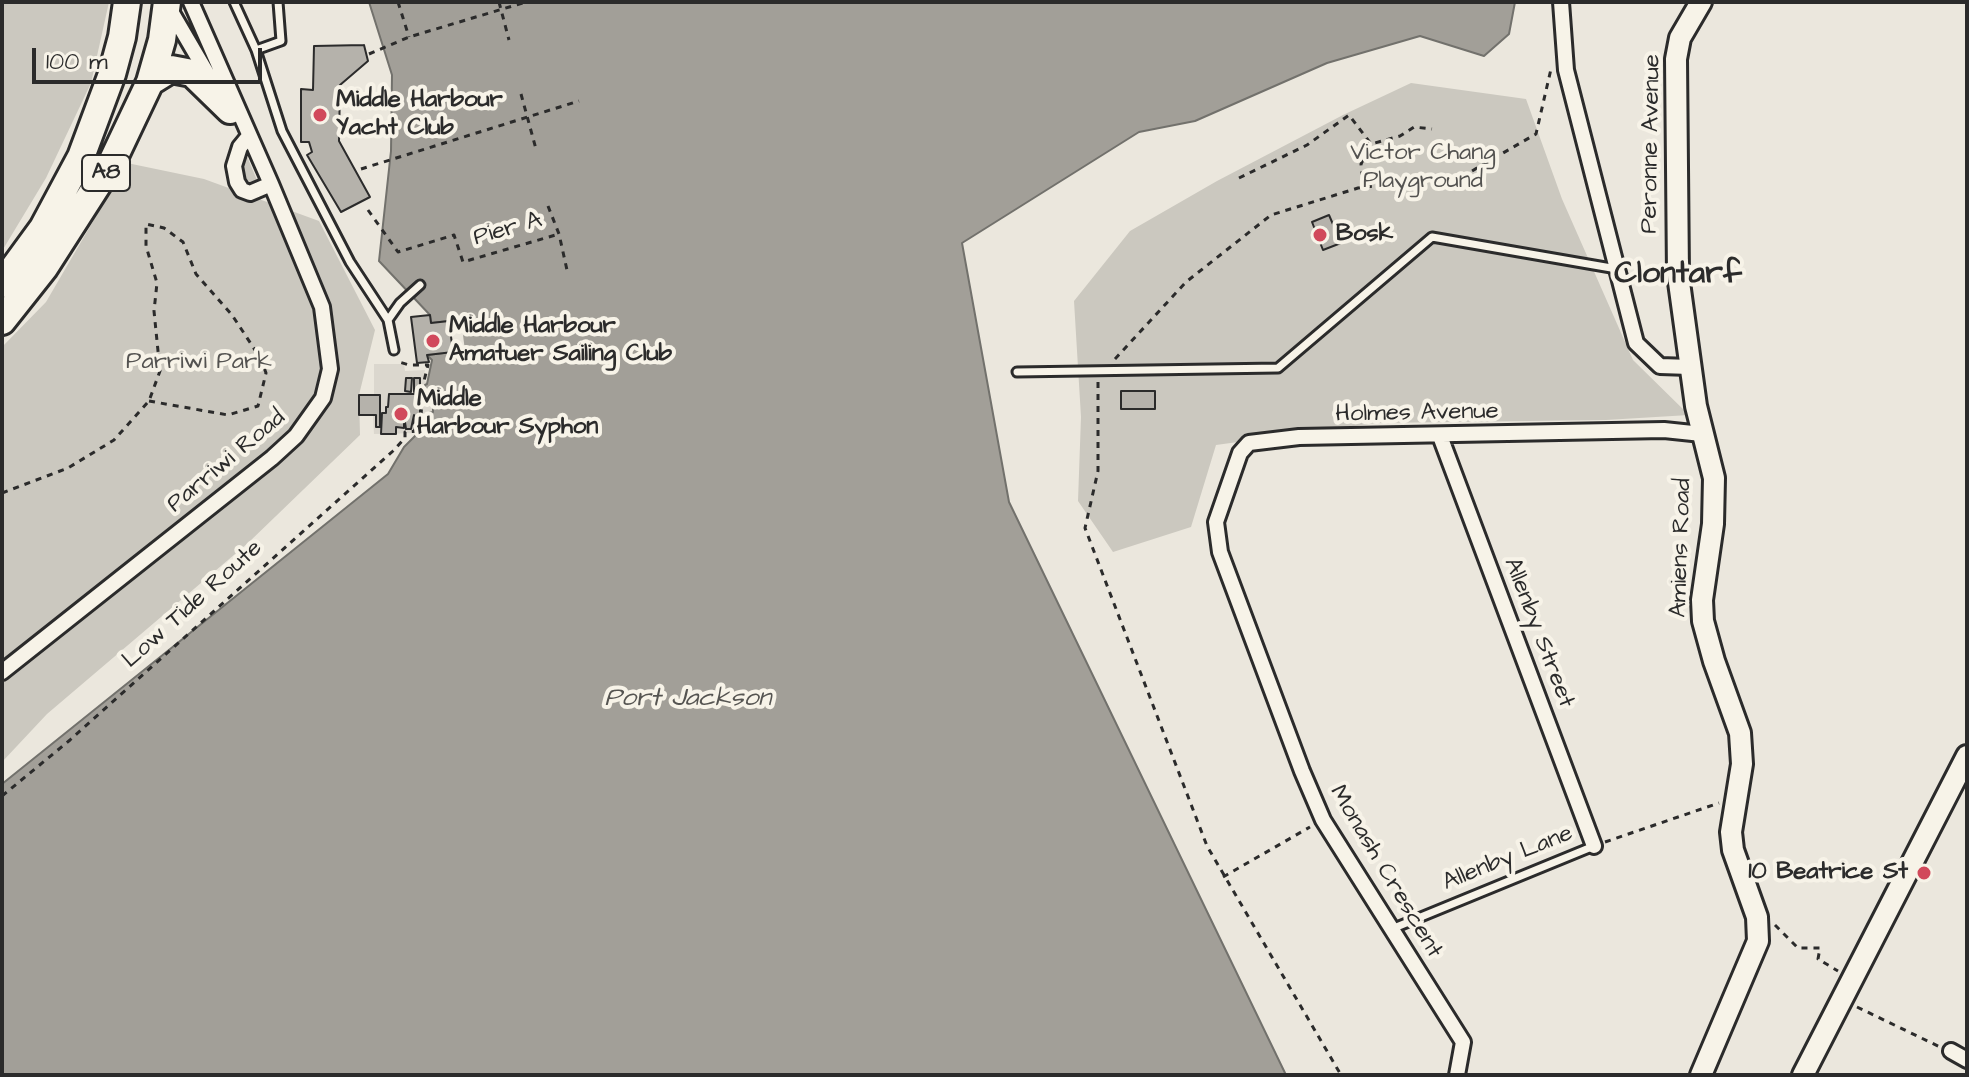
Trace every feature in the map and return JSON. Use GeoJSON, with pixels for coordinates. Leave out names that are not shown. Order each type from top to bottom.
{"type":"FeatureCollection","features":[{"type":"Feature","properties":{"kind":"highway","name":"A8"},"geometry":{"type":"LineString","coordinates":[[2,284],[43,228],[81,157],[112,74],[127,2]]}},
{"type":"Feature","properties":{"kind":"highway","name":"A8"},"geometry":{"type":"LineString","coordinates":[[2,321],[44,268],[89,200],[135,117],[150,82],[172,3]]}},
{"type":"Feature","properties":{"kind":"highway"},"geometry":{"type":"LineString","coordinates":[[150,82],[171,69],[192,73],[241,124]]}},
{"type":"Feature","properties":{"kind":"street"},"geometry":{"type":"LineString","coordinates":[[1561,2],[1566,70],[1636,343],[1660,366],[1690,367]]}},
{"type":"Feature","properties":{"kind":"street","name":"Peronne Avenue"},"geometry":{"type":"LineString","coordinates":[[1701,2],[1680,38],[1676,59],[1677,263],[1702,434]]}},
{"type":"Feature","properties":{"kind":"street","name":"Parriwi Road"},"geometry":{"type":"LineString","coordinates":[[172,3],[241,124]]}},
{"type":"Feature","properties":{"kind":"street","name":"Parriwi Road"},"geometry":{"type":"LineString","coordinates":[[2,672],[272,458],[296,436],[323,398],[330,369],[322,307],[271,184],[241,124],[172,3]]}},
{"type":"Feature","properties":{"kind":"street"},"geometry":{"type":"LineString","coordinates":[[241,124],[240,147],[234,166],[237,182],[242,190],[250,193],[271,184]]}},
{"type":"Feature","properties":{"kind":"street","name":"Holmes Avenue"},"geometry":{"type":"LineString","coordinates":[[1220,552],[1216,522],[1240,453],[1249,443],[1299,437],[1664,430],[1702,434]]}},
{"type":"Feature","properties":{"kind":"street","name":"Amiens Road"},"geometry":{"type":"LineString","coordinates":[[1701,1075],[1758,941],[1757,917],[1733,850],[1731,832],[1742,764],[1740,733],[1707,641],[1703,621],[1702,600],[1715,495],[1714,478],[1702,434]]}},
{"type":"Feature","properties":{"kind":"street","name":"Allenby Street"},"geometry":{"type":"LineString","coordinates":[[1440,436],[1594,846]]}},
{"type":"Feature","properties":{"kind":"street","name":"Monash Crescent"},"geometry":{"type":"LineString","coordinates":[[1220,552],[1323,820],[1394,928],[1463,1042],[1457,1075]]}},
{"type":"Feature","properties":{"kind":"street"},"geometry":{"type":"LineString","coordinates":[[1803,1075],[1967,756]]}},
{"type":"Feature","properties":{"kind":"street"},"geometry":{"type":"LineString","coordinates":[[1951,1051],[1967,1060]]}},
{"type":"Feature","properties":{"kind":"lane"},"geometry":{"type":"LineString","coordinates":[[234,2],[256,50],[282,131],[350,262],[388,320],[394,350]]}},
{"type":"Feature","properties":{"kind":"lane"},"geometry":{"type":"LineString","coordinates":[[256,50],[281,41],[278,2]]}},
{"type":"Feature","properties":{"kind":"lane"},"geometry":{"type":"LineString","coordinates":[[1017,372],[1278,368],[1432,237],[1617,269]]}},
{"type":"Feature","properties":{"kind":"lane"},"geometry":{"type":"LineString","coordinates":[[388,320],[400,303],[420,285]]}},
{"type":"Feature","properties":{"kind":"lane","name":"Allenby Lane"},"geometry":{"type":"LineString","coordinates":[[1394,928],[1594,846]]}},
{"type":"Feature","properties":{"kind":"path"},"geometry":{"type":"LineString","coordinates":[[398,2],[409,37]]}},
{"type":"Feature","properties":{"kind":"path"},"geometry":{"type":"LineString","coordinates":[[499,2],[509,40]]}},
{"type":"Feature","properties":{"kind":"path"},"geometry":{"type":"LineString","coordinates":[[369,54],[409,37],[526,2]]}},
{"type":"Feature","properties":{"kind":"path"},"geometry":{"type":"LineString","coordinates":[[1536,134],[1552,63]]}},
{"type":"Feature","properties":{"kind":"path"},"geometry":{"type":"LineString","coordinates":[[521,94],[536,149]]}},
{"type":"Feature","properties":{"kind":"path"},"geometry":{"type":"LineString","coordinates":[[361,169],[579,101]]}},
{"type":"Feature","properties":{"kind":"path"},"geometry":{"type":"LineString","coordinates":[[1239,178],[1307,145],[1349,115],[1371,144]]}},
{"type":"Feature","properties":{"kind":"path"},"geometry":{"type":"LineString","coordinates":[[1370,187],[1362,174],[1361,164],[1371,144],[1400,136],[1414,127],[1432,129]]}},
{"type":"Feature","properties":{"kind":"path"},"geometry":{"type":"LineString","coordinates":[[548,206],[559,234],[567,270]]}},
{"type":"Feature","properties":{"kind":"path","name":"Pier A"},"geometry":{"type":"LineString","coordinates":[[368,210],[398,252],[454,235],[463,262],[559,234]]}},
{"type":"Feature","properties":{"kind":"path"},"geometry":{"type":"LineString","coordinates":[[2,493],[68,468],[114,440],[149,401],[160,371],[154,311],[157,283],[146,246],[146,224],[164,228],[183,242],[196,274],[232,315],[261,359],[266,373],[258,406],[228,415],[149,401]]}},
{"type":"Feature","properties":{"kind":"path","name":"Low Tide Route"},"geometry":{"type":"LineString","coordinates":[[2,796],[70,740],[405,438],[405,432],[420,431],[423,385],[428,365],[395,361],[394,350]]}},
{"type":"Feature","properties":{"kind":"path"},"geometry":{"type":"LineString","coordinates":[[1594,846],[1736,797]]}},
{"type":"Feature","properties":{"kind":"path"},"geometry":{"type":"LineString","coordinates":[[1223,877],[1323,820]]}},
{"type":"Feature","properties":{"kind":"path"},"geometry":{"type":"LineString","coordinates":[[1757,917],[1777,926],[1798,948],[1820,948],[1818,959],[1839,972],[1862,962]]}},
{"type":"Feature","properties":{"kind":"path"},"geometry":{"type":"LineString","coordinates":[[1843,997],[1864,1011],[1951,1051]]}},
{"type":"Feature","properties":{"kind":"shaded area"},"geometry":{"type":"Polygon","coordinates":[[[374,364],[404,364],[405,371],[425,370],[425,394],[433,395],[433,412],[426,414],[430,426],[418,433],[374,434],[373,416],[359,415],[359,395],[374,395],[374,364]]]}},
{"type":"Feature","properties":{"kind":"green space"},"geometry":{"type":"Polygon","coordinates":[[[2,2],[109,2],[91,83],[46,178],[2,251],[2,2]]]}},
{"type":"Feature","properties":{"kind":"green space","name":"Victor Chang Playground"},"geometry":{"type":"Polygon","coordinates":[[[1411,83],[1526,99],[1562,199],[1633,360],[1689,415],[1606,420],[1376,423],[1216,445],[1191,527],[1113,552],[1078,501],[1081,417],[1074,301],[1130,231],[1217,181],[1411,83]]]}},
{"type":"Feature","properties":{"kind":"green space"},"geometry":{"type":"Polygon","coordinates":[[[245,152],[259,185],[250,187],[244,184],[241,167],[245,152]]]}},
{"type":"Feature","properties":{"kind":"green space","name":"Parriwi Park"},"geometry":{"type":"Polygon","coordinates":[[[127,163],[204,179],[319,221],[375,330],[359,395],[360,435],[248,543],[47,714],[2,762],[2,347],[46,302],[127,163]]]}},
{"type":"Feature","properties":{"kind":"water","name":"Port Jackson"},"geometry":{"type":"Polygon","coordinates":[[[369,2],[1515,2],[1509,34],[1484,56],[1420,36],[1327,63],[1195,121],[1139,132],[962,243],[1009,502],[1286,1075],[2,1075],[2,784],[388,474],[404,447],[430,426],[425,423],[425,414],[433,412],[433,395],[425,394],[432,360],[427,355],[452,352],[449,321],[431,323],[430,315],[379,261],[391,151],[392,75],[369,2]]]}},
{"type":"Feature","properties":{"kind":"pier"},"geometry":{"type":"Polygon","coordinates":[[[462,327],[465,351],[452,352],[450,329],[462,327]]]}},
{"type":"Feature","properties":{"kind":"building","name":"Middle Harbour Yacht Club"},"geometry":{"type":"Polygon","coordinates":[[[364,45],[368,61],[340,85],[339,141],[370,197],[341,212],[307,155],[312,152],[309,142],[301,142],[301,89],[313,90],[314,46],[364,45]]]}},
{"type":"Feature","properties":{"kind":"building"},"geometry":{"type":"Polygon","coordinates":[[[1329,215],[1341,243],[1323,250],[1312,222],[1329,215]]]}},
{"type":"Feature","properties":{"kind":"building","name":"Middle Harbour Amatuer Sailing Club"},"geometry":{"type":"Polygon","coordinates":[[[430,315],[431,323],[449,321],[453,352],[427,355],[429,362],[417,363],[411,317],[430,315]]]}},
{"type":"Feature","properties":{"kind":"building"},"geometry":{"type":"Polygon","coordinates":[[[406,378],[412,378],[411,392],[405,391],[406,378]]]}},
{"type":"Feature","properties":{"kind":"building"},"geometry":{"type":"Polygon","coordinates":[[[414,378],[420,378],[420,392],[414,392],[414,378]]]}},
{"type":"Feature","properties":{"kind":"building"},"geometry":{"type":"Polygon","coordinates":[[[1121,391],[1155,391],[1155,409],[1121,409],[1121,391]]]}},
{"type":"Feature","properties":{"kind":"building","name":"Middle Harbour Syphon"},"geometry":{"type":"Polygon","coordinates":[[[389,394],[420,394],[420,428],[414,429],[414,415],[411,429],[406,429],[404,416],[404,428],[396,427],[396,434],[381,434],[382,413],[386,413],[389,394]]]}},
{"type":"Feature","properties":{"kind":"building"},"geometry":{"type":"Polygon","coordinates":[[[359,395],[380,395],[380,427],[376,427],[376,415],[359,415],[359,395]]]}},
{"type":"Feature","properties":{"kind":"place","name":"Middle Harbour Yacht Club"},"geometry":{"type":"Point","coordinates":[320,115]}},
{"type":"Feature","properties":{"kind":"place","name":"Bosk"},"geometry":{"type":"Point","coordinates":[1320,235]}},
{"type":"Feature","properties":{"kind":"place","name":"Middle Harbour Amatuer Sailing Club"},"geometry":{"type":"Point","coordinates":[433,341]}},
{"type":"Feature","properties":{"kind":"place","name":"Middle Harbour Syphon"},"geometry":{"type":"Point","coordinates":[401,414]}},
{"type":"Feature","properties":{"kind":"place","name":"10 Beatrice St"},"geometry":{"type":"Point","coordinates":[1924,873]}},
{"type":"Feature","properties":{"kind":"district","name":"Clontarf"},"geometry":{"type":"Point","coordinates":[1678,275]}}]}
